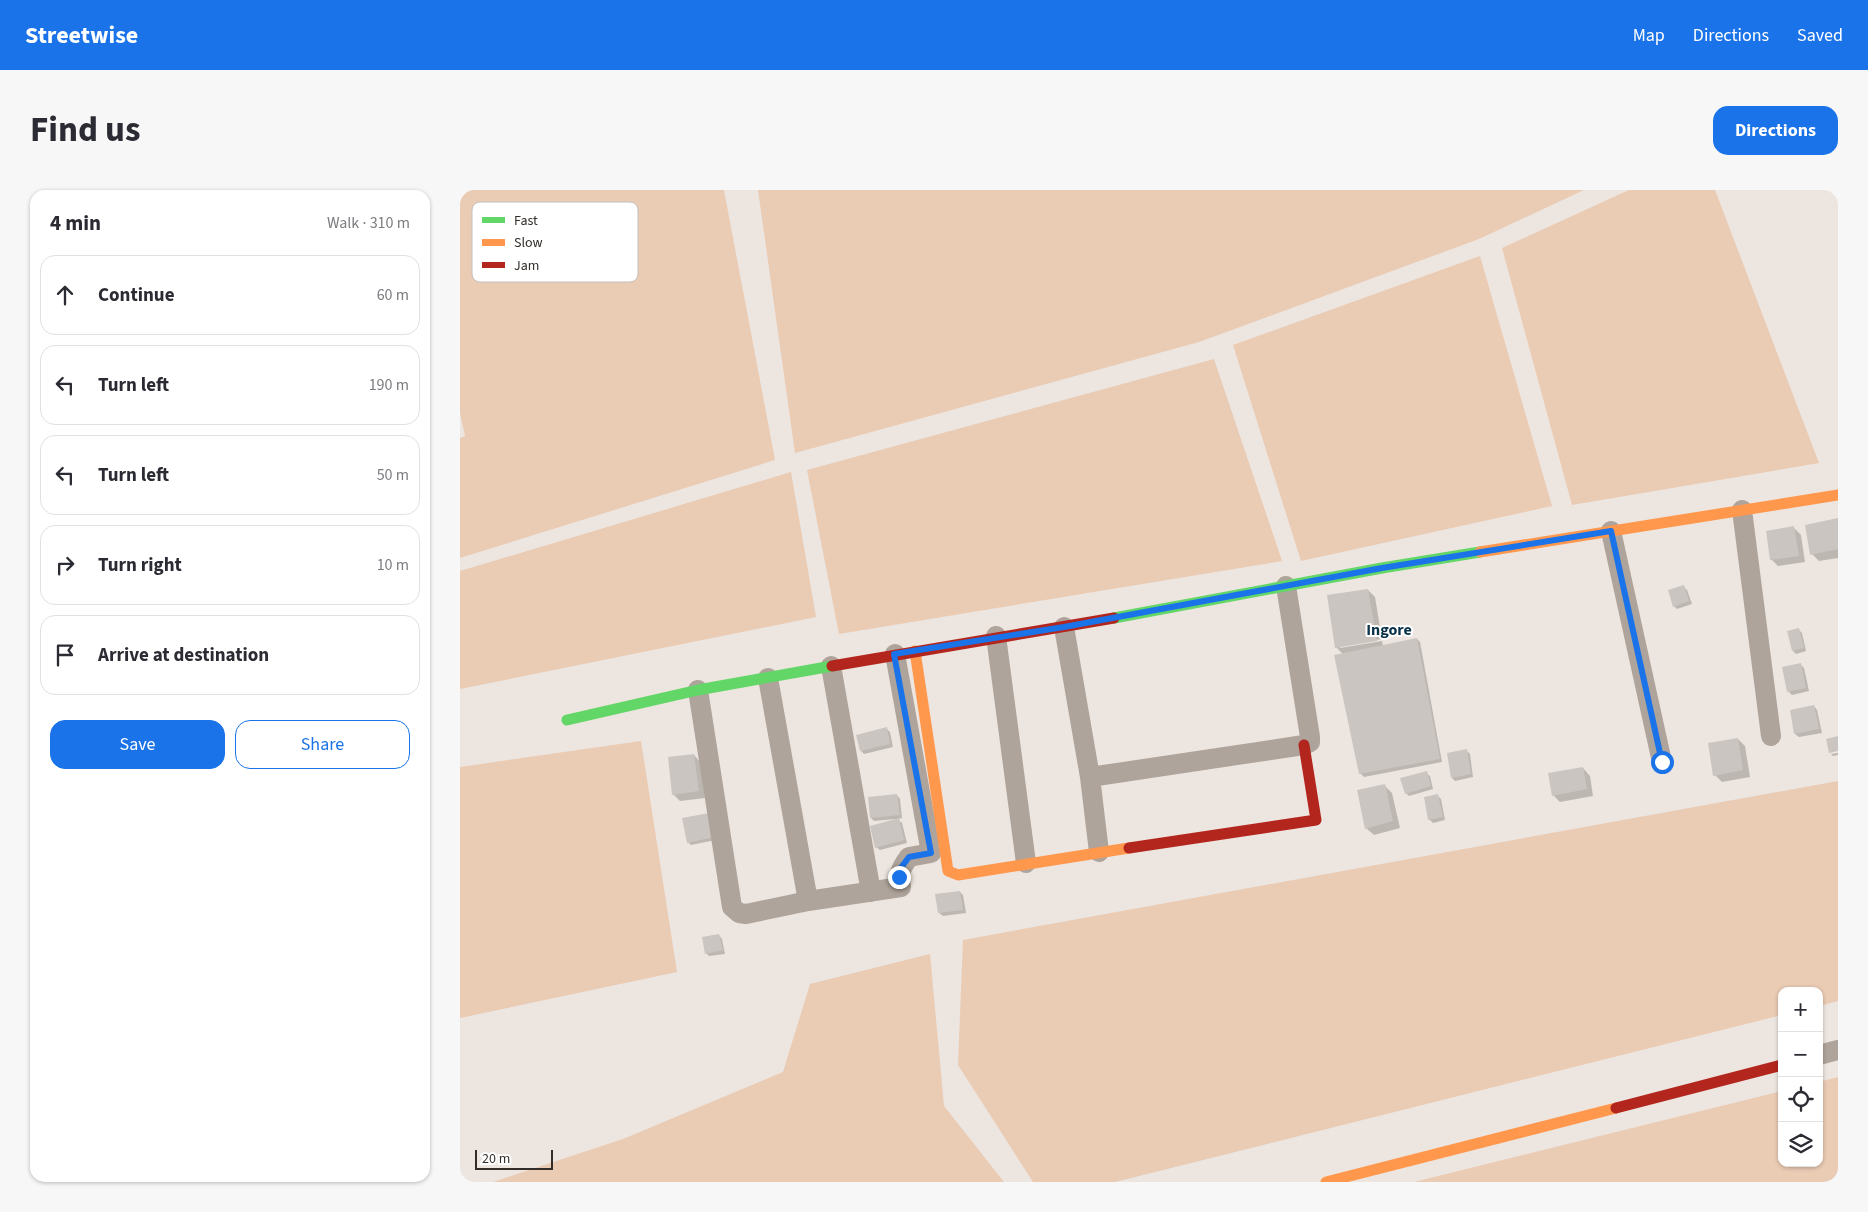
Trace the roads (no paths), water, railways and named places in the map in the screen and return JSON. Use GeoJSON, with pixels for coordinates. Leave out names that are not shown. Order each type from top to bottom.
{"type":"FeatureCollection","features":[{"type":"Feature","properties":{"kind":"street"},"geometry":{"type":"LineString","coordinates":[[567,720],[698,690],[894,654],[996,636],[1064,627],[1391,567],[1838,495]]}},
{"type":"Feature","properties":{"kind":"street"},"geometry":{"type":"LineString","coordinates":[[1742,510],[1771,736]]}},
{"type":"Feature","properties":{"kind":"street"},"geometry":{"type":"LineString","coordinates":[[1611,531],[1662,762]]}},
{"type":"Feature","properties":{"kind":"street"},"geometry":{"type":"LineString","coordinates":[[1090,777],[1304,745],[1310,742],[1286,586]]}},
{"type":"Feature","properties":{"kind":"street"},"geometry":{"type":"LineString","coordinates":[[1064,627],[1090,777],[1099,852]]}},
{"type":"Feature","properties":{"kind":"street"},"geometry":{"type":"LineString","coordinates":[[996,636],[1026,863]]}},
{"type":"Feature","properties":{"kind":"street"},"geometry":{"type":"LineString","coordinates":[[915,651],[948,870],[952,874],[958,875],[1026,863],[1316,820],[1304,745]]}},
{"type":"Feature","properties":{"kind":"street"},"geometry":{"type":"LineString","coordinates":[[698,690],[732,907],[739,913],[746,914],[901,887],[900,869],[909,857],[931,853],[894,654]]}},
{"type":"Feature","properties":{"kind":"street"},"geometry":{"type":"LineString","coordinates":[[831,666],[871,892]]}},
{"type":"Feature","properties":{"kind":"street"},"geometry":{"type":"LineString","coordinates":[[768,678],[808,902]]}},
{"type":"Feature","properties":{"kind":"street"},"geometry":{"type":"LineString","coordinates":[[1823,1054],[1838,1050]]}},
{"type":"Feature","properties":{"kind":"street"},"geometry":{"type":"LineString","coordinates":[[1326,1182],[1778,1066]]}},
{"type":"Feature","properties":{"kind":"district","name":"Ingore"},"geometry":{"type":"Point","coordinates":[1389,630]}}]}
